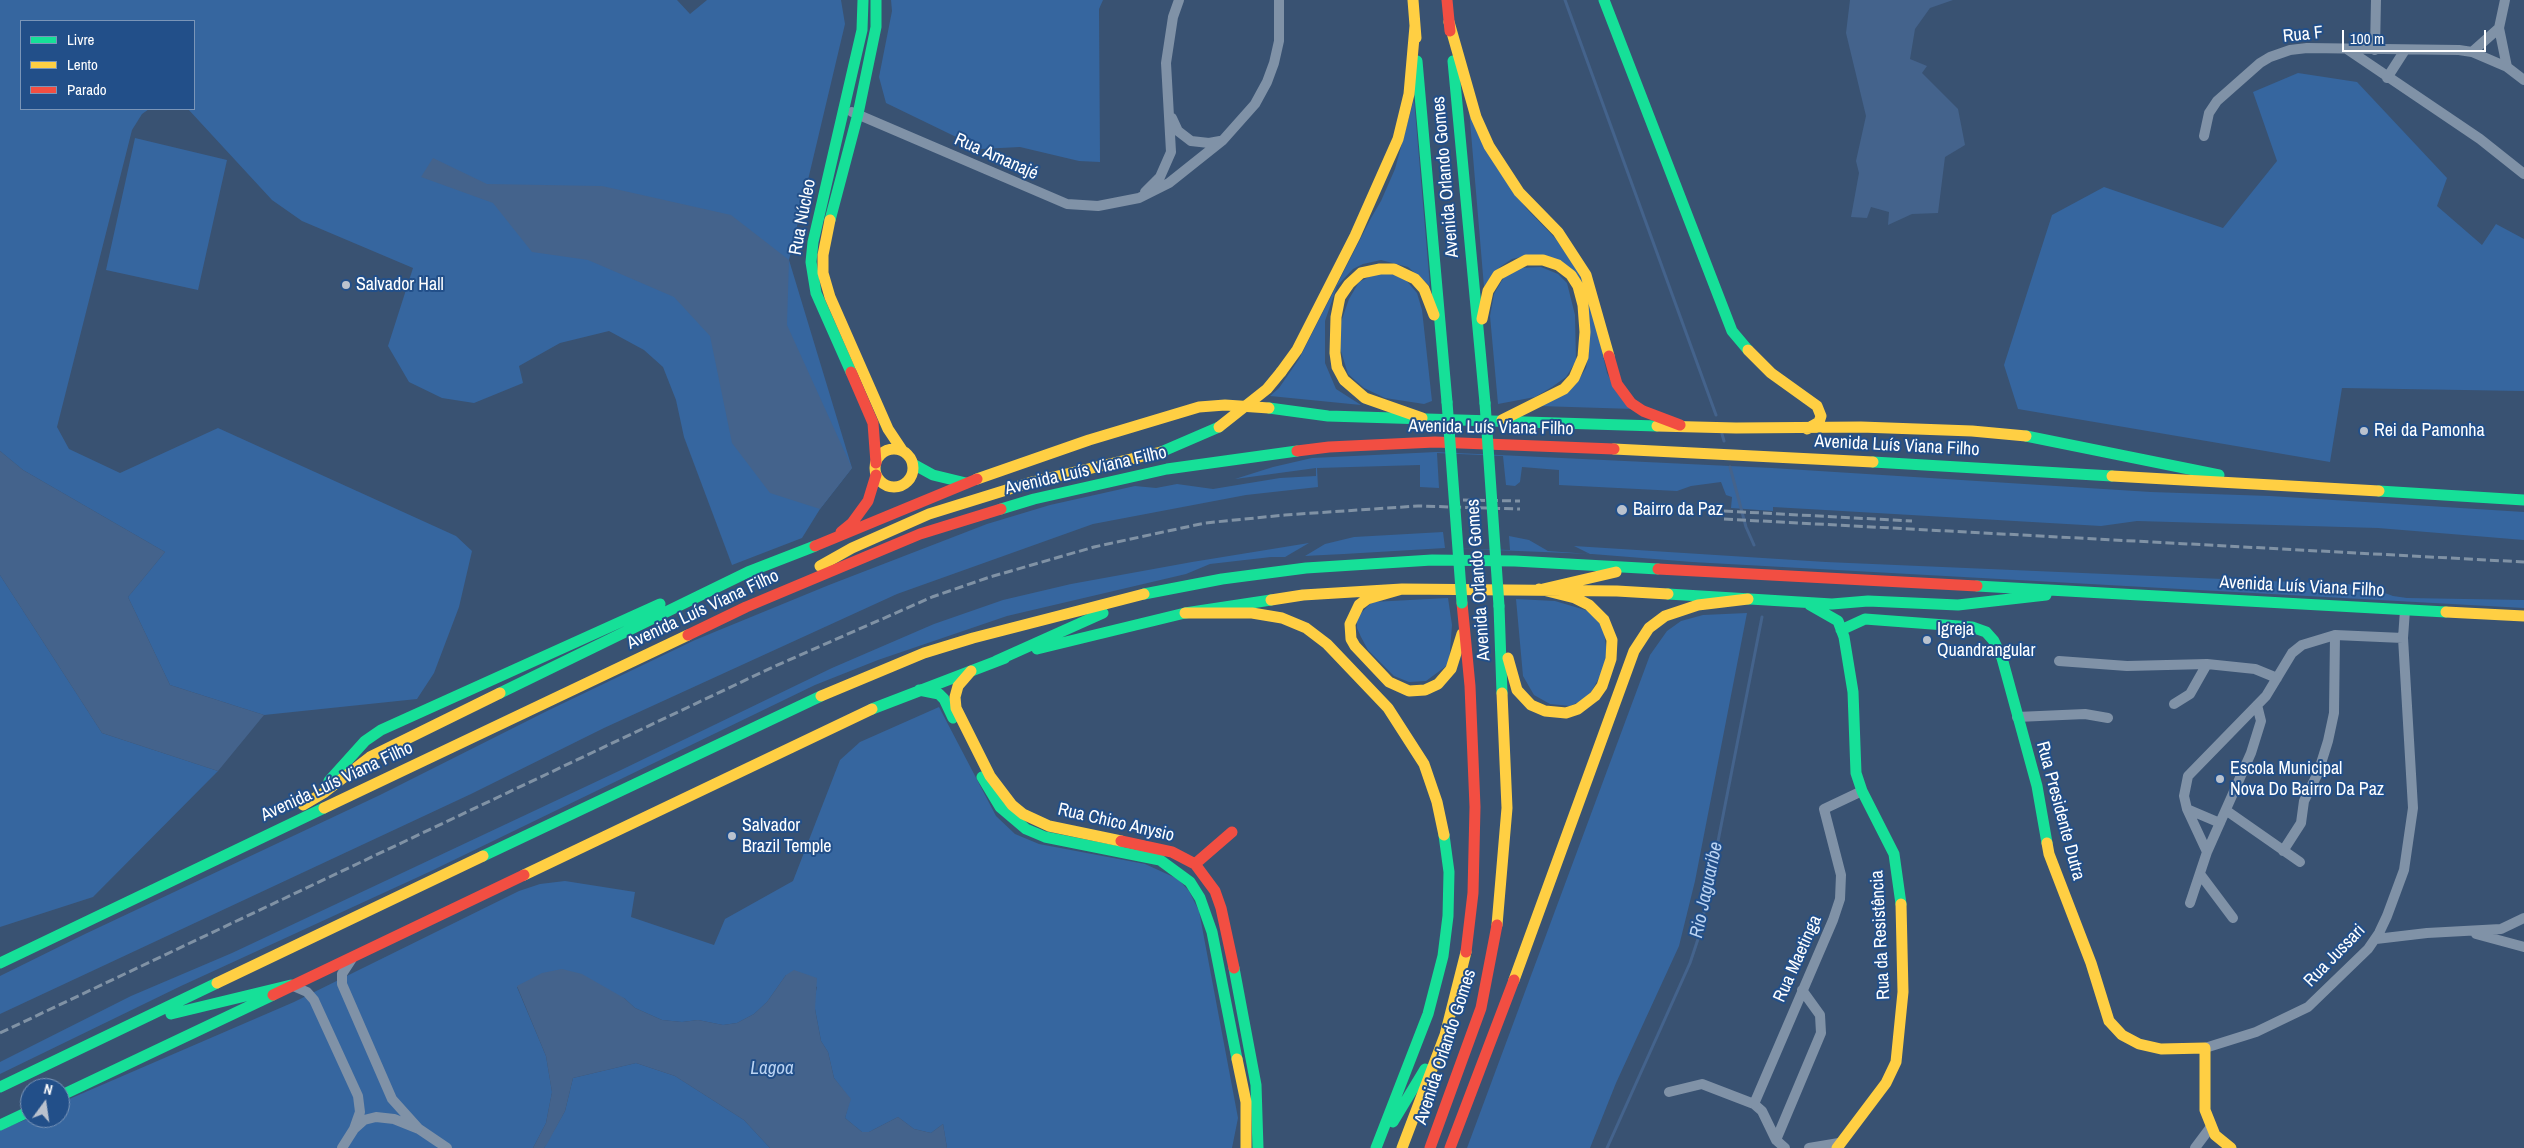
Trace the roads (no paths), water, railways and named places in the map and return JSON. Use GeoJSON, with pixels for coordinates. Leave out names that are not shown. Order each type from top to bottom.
{"type":"FeatureCollection","features":[{"type":"Feature","properties":{"kind":"main road","name":"Rua Núcleo"},"geometry":{"type":"LineString","coordinates":[[862,0],[862,30],[813,242],[811,269],[816,293],[873,423],[876,463]]}},
{"type":"Feature","properties":{"kind":"main road","name":"Rua Núcleo"},"geometry":{"type":"LineString","coordinates":[[876,0],[876,27],[858,114],[829,225],[823,255],[823,273],[830,297],[888,429],[902,450]]}},
{"type":"Feature","properties":{"kind":"main road","name":"Avenida Orlando Gomes"},"geometry":{"type":"LineString","coordinates":[[1402,1148],[1445,1035],[1462,973],[1473,893],[1474,768],[1443,353],[1413,0]]}},
{"type":"Feature","properties":{"kind":"main road","name":"Avenida Orlando Gomes"},"geometry":{"type":"LineString","coordinates":[[1430,1148],[1481,1008],[1495,944],[1506,847],[1500,622],[1485,403],[1447,0]]}},
{"type":"Feature","properties":{"kind":"main road"},"geometry":{"type":"LineString","coordinates":[[1604,0],[1732,331],[1755,358],[1771,373],[1817,406],[1821,416],[1819,422],[1807,429]]}},
{"type":"Feature","properties":{"kind":"main road"},"geometry":{"type":"LineString","coordinates":[[1449,22],[1476,116],[1489,146],[1519,192],[1558,232],[1586,275],[1593,293],[1617,384],[1631,403],[1643,411],[1682,425]]}},
{"type":"Feature","properties":{"kind":"main road"},"geometry":{"type":"LineString","coordinates":[[746,608],[852,548],[929,514],[1032,482],[1167,452],[1219,427],[1237,416],[1267,389],[1297,350],[1355,236],[1398,139],[1409,94],[1414,26]]}},
{"type":"Feature","properties":{"kind":"main road"},"geometry":{"type":"LineString","coordinates":[[1480,346],[1483,310],[1488,291],[1498,275],[1526,260],[1543,260],[1558,265],[1571,274],[1578,286],[1583,305],[1586,332],[1580,368],[1564,388],[1502,420]]}},
{"type":"Feature","properties":{"kind":"main road"},"geometry":{"type":"LineString","coordinates":[[1422,418],[1365,398],[1344,380],[1337,367],[1335,353],[1336,317],[1340,297],[1349,284],[1361,273],[1380,269],[1394,269],[1415,279],[1424,289],[1430,302],[1443,353]]}},
{"type":"Feature","properties":{"kind":"main road","name":"Avenida Luís Viana Filho"},"geometry":{"type":"LineString","coordinates":[[302,805],[325,785],[365,741],[382,730],[668,601],[826,542],[967,483],[1089,440],[1199,407],[1225,405],[1328,416],[1736,428],[1924,428],[2024,435],[2179,468],[2276,486]]}},
{"type":"Feature","properties":{"kind":"main road","name":"Avenida Luís Viana Filho"},"geometry":{"type":"LineString","coordinates":[[0,963],[746,608],[929,531],[1034,499],[1167,469],[1301,450],[1382,443],[1444,442],[1743,454],[2524,500]]}},
{"type":"Feature","properties":{"kind":"main road"},"geometry":{"type":"LineString","coordinates":[[826,542],[846,528],[861,512],[868,501],[876,475],[876,463],[883,452],[895,449],[902,450],[913,464],[933,475],[967,483]]}},
{"type":"Feature","properties":{"kind":"main road"},"geometry":{"type":"LineString","coordinates":[[876,475],[880,481],[890,487],[903,486],[912,477],[913,464]]}},
{"type":"Feature","properties":{"kind":"main road","name":"Avenida Luís Viana Filho"},"geometry":{"type":"LineString","coordinates":[[0,1087],[770,718],[861,678],[924,653],[973,638],[1152,592],[1241,577],[1377,562],[1515,561],[2524,616]]}},
{"type":"Feature","properties":{"kind":"main road"},"geometry":{"type":"LineString","coordinates":[[1541,589],[1637,568]]}},
{"type":"Feature","properties":{"kind":"main road","name":"Avenida Luís Viana Filho"},"geometry":{"type":"LineString","coordinates":[[302,805],[325,792],[370,757],[390,746],[748,572]]}},
{"type":"Feature","properties":{"kind":"main road"},"geometry":{"type":"LineString","coordinates":[[1402,589],[1367,599],[1359,605],[1350,624],[1351,639],[1355,646],[1382,676],[1397,687],[1409,691],[1425,690],[1445,678],[1455,660],[1464,626]]}},
{"type":"Feature","properties":{"kind":"main road","name":"Avenida Luís Viana Filho"},"geometry":{"type":"LineString","coordinates":[[70,1091],[879,706],[996,661],[1068,640],[1185,614],[1303,595],[1402,589],[1617,591],[1805,603],[1868,601],[1958,605],[2079,591]]}},
{"type":"Feature","properties":{"kind":"main road"},"geometry":{"type":"LineString","coordinates":[[1500,622],[1512,674],[1517,690],[1524,699],[1531,705],[1554,713],[1566,713],[1587,704],[1602,686],[1611,659],[1612,640],[1608,629],[1598,613],[1589,605],[1575,598],[1541,589]]}},
{"type":"Feature","properties":{"kind":"main road"},"geometry":{"type":"LineString","coordinates":[[996,661],[1152,592]]}},
{"type":"Feature","properties":{"kind":"main road"},"geometry":{"type":"LineString","coordinates":[[1450,1148],[1637,645],[1655,622],[1675,612],[1698,605],[1748,599]]}},
{"type":"Feature","properties":{"kind":"main road"},"geometry":{"type":"LineString","coordinates":[[1805,603],[1839,626],[1847,603]]}},
{"type":"Feature","properties":{"kind":"main road"},"geometry":{"type":"LineString","coordinates":[[1185,614],[1252,613],[1282,618],[1306,628],[1328,644],[1388,708],[1408,738],[1426,772],[1437,802],[1445,837],[1448,863],[1448,916],[1443,956],[1428,1014],[1377,1148]]}},
{"type":"Feature","properties":{"kind":"main road","name":"Rua Presidente Dutra"},"geometry":{"type":"LineString","coordinates":[[1839,626],[1865,620],[1972,628],[1986,632],[1994,641],[2002,658],[2016,717],[2037,786],[2049,854],[2091,963],[2105,1011],[2114,1028],[2122,1035],[2154,1051],[2205,1048]]}},
{"type":"Feature","properties":{"kind":"main road","name":"Rua da Resistência"},"geometry":{"type":"LineString","coordinates":[[1838,1146],[1886,1083],[1892,1072],[1899,1048],[1902,1020],[1903,957],[1897,868],[1890,841],[1862,791],[1856,773],[1853,692],[1839,626]]}},
{"type":"Feature","properties":{"kind":"main road","name":"Rua Chico Anysio"},"geometry":{"type":"LineString","coordinates":[[971,670],[958,686],[955,697],[956,708],[990,776],[1012,805],[1037,821],[1049,826],[1156,847],[1172,852],[1195,864],[1215,891],[1221,908],[1256,1086],[1258,1148]]}},
{"type":"Feature","properties":{"kind":"main road","name":"Rua Chico Anysio"},"geometry":{"type":"LineString","coordinates":[[918,690],[939,694],[944,698],[994,798],[1016,824],[1045,837],[1160,860],[1182,875],[1200,898],[1212,932],[1244,1088],[1247,1118],[1246,1148]]}},
{"type":"Feature","properties":{"kind":"main road"},"geometry":{"type":"LineString","coordinates":[[186,873],[302,805]]}},
{"type":"Feature","properties":{"kind":"main road"},"geometry":{"type":"LineString","coordinates":[[1182,875],[1180,870],[1184,863],[1195,864],[1232,832]]}},
{"type":"Feature","properties":{"kind":"main road"},"geometry":{"type":"LineString","coordinates":[[134,1023],[291,985]]}},
{"type":"Feature","properties":{"kind":"main road"},"geometry":{"type":"LineString","coordinates":[[1377,1148],[1445,1035]]}},
{"type":"Feature","properties":{"kind":"main road"},"geometry":{"type":"LineString","coordinates":[[2205,1048],[2205,1110],[2210,1128],[2231,1148]]}},
{"type":"Feature","properties":{"kind":"main road"},"geometry":{"type":"LineString","coordinates":[[0,1125],[20,1115]]}},
{"type":"Feature","properties":{"kind":"street"},"geometry":{"type":"LineString","coordinates":[[1139,198],[1160,177],[1169,161],[1171,142],[1167,104],[1166,63],[1173,17],[1179,0]]}},
{"type":"Feature","properties":{"kind":"street","name":"Rua Amanajé"},"geometry":{"type":"LineString","coordinates":[[845,108],[1067,204],[1098,206],[1139,198],[1169,183],[1224,140],[1255,104],[1267,82],[1279,41],[1279,0]]}},
{"type":"Feature","properties":{"kind":"street"},"geometry":{"type":"LineString","coordinates":[[2375,50],[2376,0]]}},
{"type":"Feature","properties":{"kind":"street"},"geometry":{"type":"LineString","coordinates":[[2505,0],[2499,28],[2507,67]]}},
{"type":"Feature","properties":{"kind":"street"},"geometry":{"type":"LineString","coordinates":[[2499,28],[2472,52],[2507,67],[2524,80]]}},
{"type":"Feature","properties":{"kind":"street","name":"Rua F"},"geometry":{"type":"LineString","coordinates":[[2204,136],[2211,108],[2230,88],[2270,57],[2290,50],[2307,48],[2472,52]]}},
{"type":"Feature","properties":{"kind":"street"},"geometry":{"type":"LineString","coordinates":[[2347,49],[2387,78],[2480,139],[2524,174]]}},
{"type":"Feature","properties":{"kind":"street"},"geometry":{"type":"LineString","coordinates":[[2387,78],[2405,50]]}},
{"type":"Feature","properties":{"kind":"street"},"geometry":{"type":"LineString","coordinates":[[1167,104],[1175,126],[1184,137],[1202,143],[1224,140]]}},
{"type":"Feature","properties":{"kind":"street","name":"Rua Jussari"},"geometry":{"type":"LineString","coordinates":[[2205,1048],[2249,1035],[2300,1012],[2320,996],[2376,939],[2394,900],[2402,878],[2413,818],[2413,780],[2403,638],[2405,610]]}},
{"type":"Feature","properties":{"kind":"street"},"geometry":{"type":"LineString","coordinates":[[2207,852],[2187,809],[2184,796],[2186,785],[2193,769],[2257,705],[2277,678],[2292,653],[2302,645],[2335,635],[2403,638]]}},
{"type":"Feature","properties":{"kind":"street"},"geometry":{"type":"LineString","coordinates":[[2283,851],[2301,823],[2304,802],[2318,773],[2328,741],[2334,714],[2335,635]]}},
{"type":"Feature","properties":{"kind":"street"},"geometry":{"type":"LineString","coordinates":[[2059,661],[2127,666],[2208,664],[2255,669],[2277,678]]}},
{"type":"Feature","properties":{"kind":"street"},"geometry":{"type":"LineString","coordinates":[[2174,704],[2190,694],[2208,664]]}},
{"type":"Feature","properties":{"kind":"street"},"geometry":{"type":"LineString","coordinates":[[2190,903],[2207,852],[2244,771],[2261,724],[2261,715],[2257,705]]}},
{"type":"Feature","properties":{"kind":"street"},"geometry":{"type":"LineString","coordinates":[[2016,717],[2085,714],[2108,718]]}},
{"type":"Feature","properties":{"kind":"street","name":"Rua Maetinga"},"geometry":{"type":"LineString","coordinates":[[1754,1104],[1833,920],[1842,886],[1838,859],[1824,809],[1862,791]]}},
{"type":"Feature","properties":{"kind":"street"},"geometry":{"type":"LineString","coordinates":[[2187,809],[2220,822]]}},
{"type":"Feature","properties":{"kind":"street"},"geometry":{"type":"LineString","coordinates":[[2227,811],[2300,862]]}},
{"type":"Feature","properties":{"kind":"street"},"geometry":{"type":"LineString","coordinates":[[2200,874],[2234,918]]}},
{"type":"Feature","properties":{"kind":"street"},"geometry":{"type":"LineString","coordinates":[[2376,939],[2427,933],[2501,929],[2524,918]]}},
{"type":"Feature","properties":{"kind":"street"},"geometry":{"type":"LineString","coordinates":[[2499,942],[2501,929]]}},
{"type":"Feature","properties":{"kind":"street"},"geometry":{"type":"LineString","coordinates":[[2470,932],[2499,942],[2524,947]]}},
{"type":"Feature","properties":{"kind":"street"},"geometry":{"type":"LineString","coordinates":[[353,956],[342,974],[342,984],[392,1099],[419,1128],[447,1148]]}},
{"type":"Feature","properties":{"kind":"street"},"geometry":{"type":"LineString","coordinates":[[291,985],[307,992],[314,1000],[358,1096],[360,1112],[354,1128],[342,1148]]}},
{"type":"Feature","properties":{"kind":"street"},"geometry":{"type":"LineString","coordinates":[[1776,1140],[1821,1033],[1820,1015],[1802,990]]}},
{"type":"Feature","properties":{"kind":"street"},"geometry":{"type":"LineString","coordinates":[[1669,1092],[1702,1084],[1754,1104],[1762,1111],[1776,1140],[1785,1148]]}},
{"type":"Feature","properties":{"kind":"street"},"geometry":{"type":"LineString","coordinates":[[354,1128],[364,1120],[376,1117],[394,1119],[419,1128]]}},
{"type":"Feature","properties":{"kind":"street"},"geometry":{"type":"LineString","coordinates":[[2195,1148],[2210,1128]]}},
{"type":"Feature","properties":{"kind":"street"},"geometry":{"type":"LineString","coordinates":[[1809,1148],[1838,1146]]}},
{"type":"Feature","properties":{"kind":"water"},"geometry":{"type":"Polygon","coordinates":[[[1850,0],[1953,0],[1930,8],[1915,29],[1910,59],[1927,66],[1922,73],[1958,109],[1965,145],[1945,157],[1938,213],[1912,214],[1888,225],[1889,212],[1871,207],[1867,218],[1851,217],[1859,173],[1856,161],[1866,116],[1846,33],[1850,0]]]}},
{"type":"Feature","properties":{"kind":"water"},"geometry":{"type":"Polygon","coordinates":[[[433,158],[487,184],[602,186],[731,215],[789,260],[787,325],[852,468],[820,509],[770,493],[732,443],[710,336],[674,297],[588,260],[532,252],[493,203],[421,177],[433,158]]]}},
{"type":"Feature","properties":{"kind":"water"},"geometry":{"type":"Polygon","coordinates":[[[0,451],[23,470],[165,552],[128,597],[170,685],[264,715],[218,771],[102,733],[0,575],[0,451]]]}},
{"type":"Feature","properties":{"kind":"water","name":"Lagoa"},"geometry":{"type":"Polygon","coordinates":[[[562,969],[582,974],[624,998],[635,1008],[662,1020],[682,1022],[698,1020],[723,1025],[737,1023],[754,1014],[767,1002],[786,975],[794,970],[817,978],[815,1009],[821,1041],[828,1052],[834,1078],[851,1099],[845,1118],[862,1132],[869,1132],[898,1117],[914,1129],[931,1133],[943,1124],[947,1148],[770,1148],[744,1120],[675,1076],[636,1063],[573,1078],[565,1111],[547,1144],[544,1148],[533,1148],[546,1123],[552,1092],[546,1056],[517,986],[542,973],[562,969]]]}},
{"type":"Feature","properties":{"kind":"waterway"},"geometry":{"type":"LineString","coordinates":[[1565,0],[1716,415]]}},
{"type":"Feature","properties":{"kind":"waterway"},"geometry":{"type":"LineString","coordinates":[[1722,434],[1724,441]]}},
{"type":"Feature","properties":{"kind":"waterway"},"geometry":{"type":"LineString","coordinates":[[1730,467],[1746,527],[1754,545]]}},
{"type":"Feature","properties":{"kind":"waterway","name":"Rio Jaguaribe"},"geometry":{"type":"LineString","coordinates":[[1607,1148],[1690,963],[1700,933],[1762,617]]}},
{"type":"Feature","properties":{"kind":"railway"},"geometry":{"type":"LineString","coordinates":[[1463,500],[1520,501]]}},
{"type":"Feature","properties":{"kind":"railway"},"geometry":{"type":"LineString","coordinates":[[0,1033],[773,667],[932,597],[990,577],[1094,547],[1205,523],[1285,515],[1418,506],[1520,509]]}},
{"type":"Feature","properties":{"kind":"railway"},"geometry":{"type":"LineString","coordinates":[[1724,511],[1912,521]]}},
{"type":"Feature","properties":{"kind":"railway"},"geometry":{"type":"LineString","coordinates":[[1724,519],[2524,562]]}},
{"type":"Feature","properties":{"kind":"place","name":"Salvador Hall"},"geometry":{"type":"Point","coordinates":[346,285]}},
{"type":"Feature","properties":{"kind":"place","name":"Rei da Pamonha"},"geometry":{"type":"Point","coordinates":[2364,431]}},
{"type":"Feature","properties":{"kind":"place","name":"Bairro da Paz"},"geometry":{"type":"Point","coordinates":[1622,510]}},
{"type":"Feature","properties":{"kind":"place","name":"Igreja Quandrangular"},"geometry":{"type":"Point","coordinates":[1927,640]}},
{"type":"Feature","properties":{"kind":"place","name":"Escola Municipal Nova Do Bairro Da Paz"},"geometry":{"type":"Point","coordinates":[2220,779]}},
{"type":"Feature","properties":{"kind":"place","name":"Salvador Brazil Temple"},"geometry":{"type":"Point","coordinates":[732,836]}}]}
